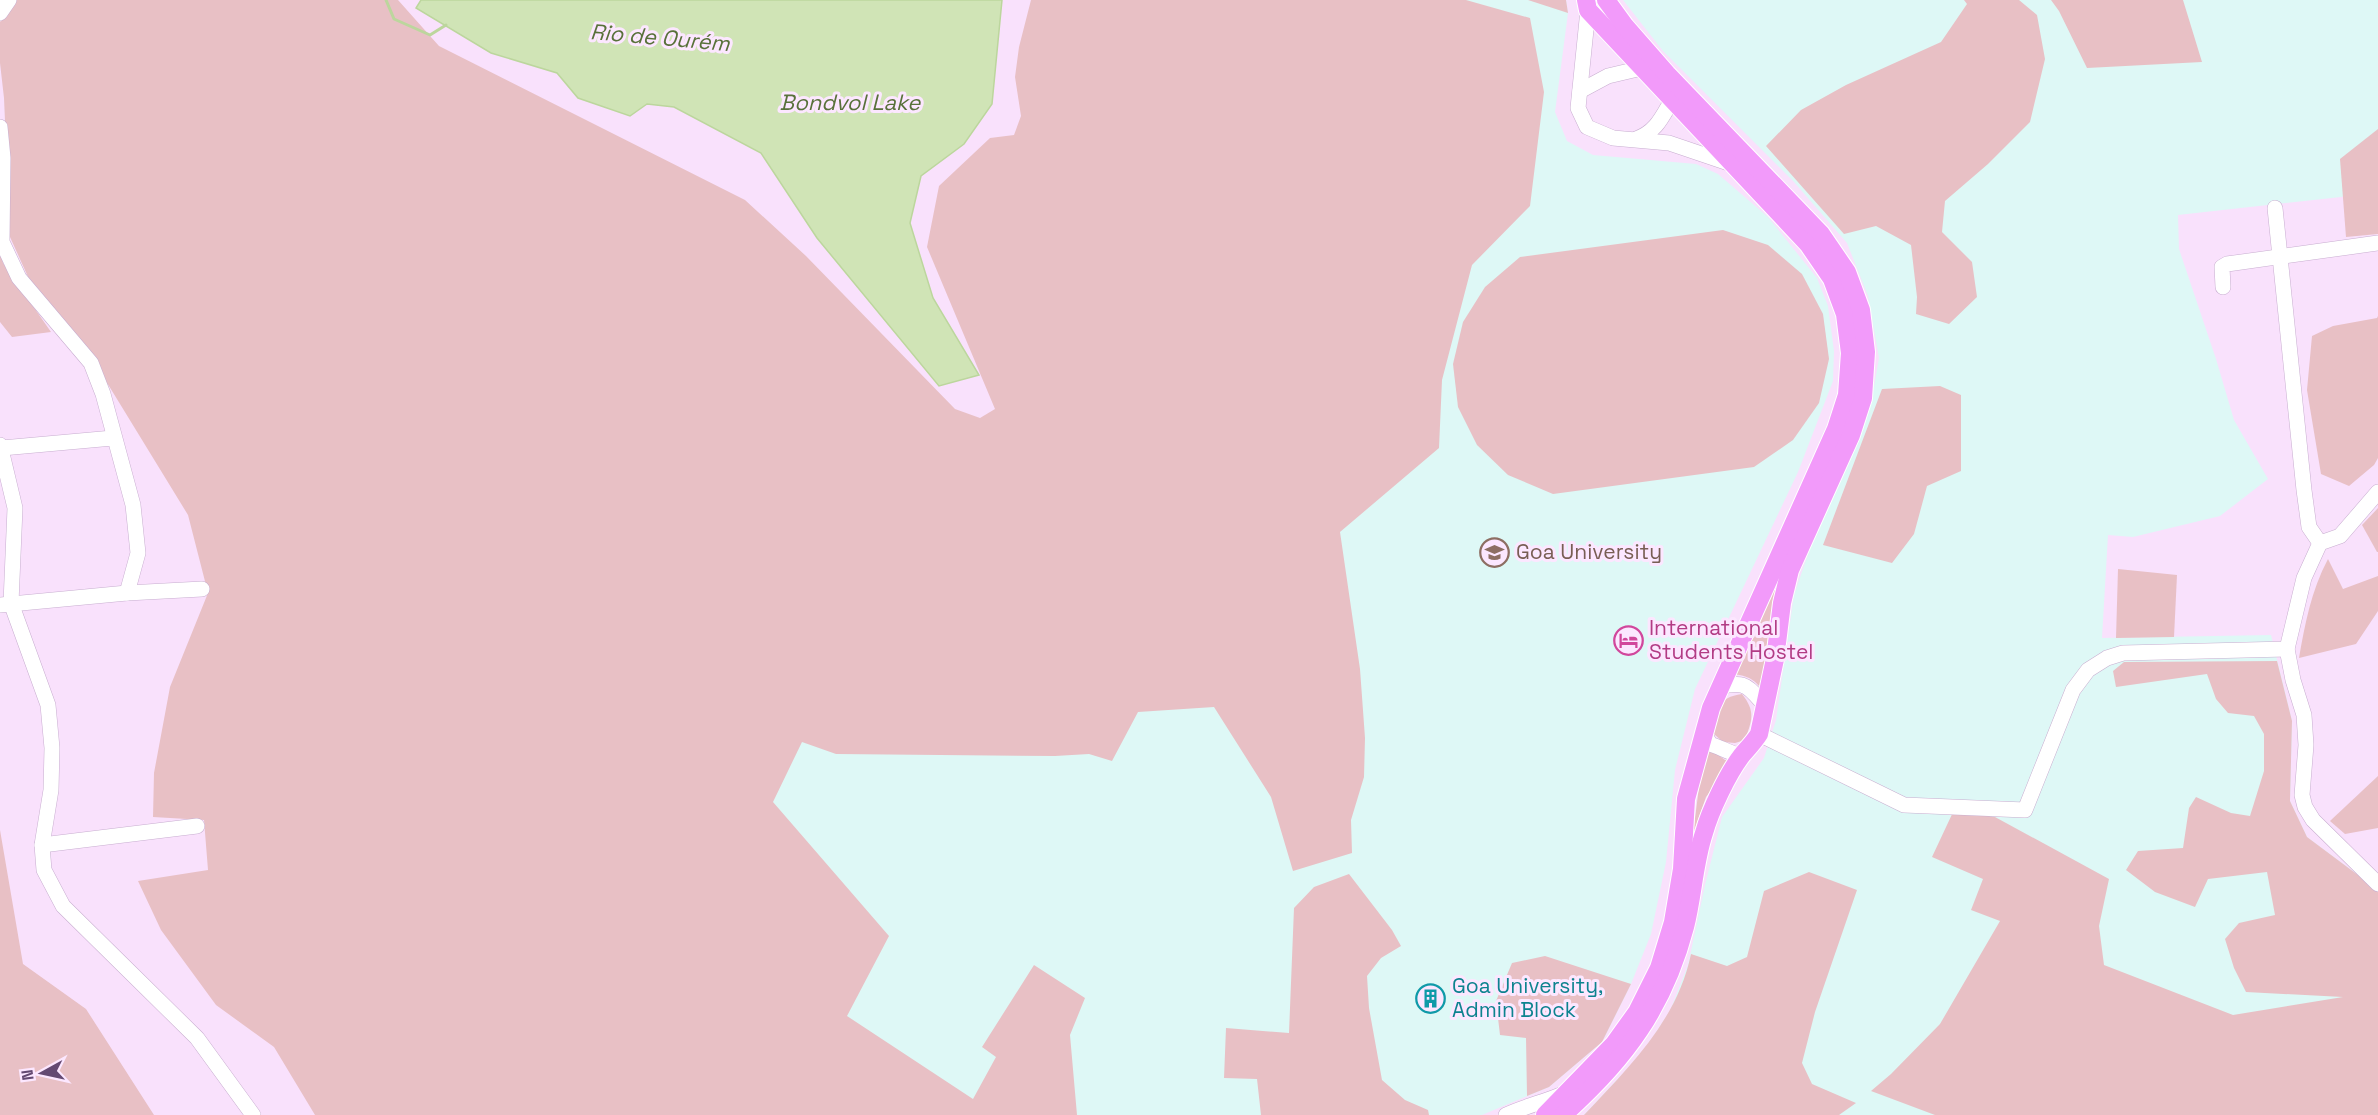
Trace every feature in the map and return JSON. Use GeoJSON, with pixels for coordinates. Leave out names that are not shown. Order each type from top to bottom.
{"type":"FeatureCollection","features":[{"type":"Feature","properties":{"kind":"main road"},"geometry":{"type":"LineString","coordinates":[[1545,1115],[1614,1044],[1637,1012],[1659,968],[1673,922],[1682,869],[1686,799],[1703,731],[1719,687],[1781,556],[1836,429],[1847,395],[1850,352],[1845,314],[1832,279],[1808,244],[1667,74],[1624,26],[1606,0]]}},
{"type":"Feature","properties":{"kind":"main road"},"geometry":{"type":"LineString","coordinates":[[1563,1115],[1583,1098],[1624,1052],[1648,1019],[1671,972],[1685,925],[1694,871],[1704,831],[1718,797],[1742,756],[1753,745],[1761,717],[1790,570],[1851,435],[1863,398],[1866,352],[1861,310],[1847,272],[1821,234],[1672,100],[1587,5]]}},
{"type":"Feature","properties":{"kind":"street"},"geometry":{"type":"LineString","coordinates":[[0,13],[9,0]]}},
{"type":"Feature","properties":{"kind":"street"},"geometry":{"type":"LineString","coordinates":[[1587,5],[1578,108],[1587,127],[1613,138],[1669,143],[1736,159]]}},
{"type":"Feature","properties":{"kind":"street"},"geometry":{"type":"LineString","coordinates":[[1580,91],[1608,76],[1642,68]]}},
{"type":"Feature","properties":{"kind":"street"},"geometry":{"type":"LineString","coordinates":[[1636,139],[1647,135],[1655,128],[1672,100]]}},
{"type":"Feature","properties":{"kind":"street"},"geometry":{"type":"LineString","coordinates":[[0,127],[3,158],[2,242],[19,278],[91,363],[103,394],[113,438],[133,505],[138,553],[127,593]]}},
{"type":"Feature","properties":{"kind":"street"},"geometry":{"type":"LineString","coordinates":[[2275,208],[2304,490],[2310,526],[2320,543]]}},
{"type":"Feature","properties":{"kind":"street"},"geometry":{"type":"LineString","coordinates":[[2223,287],[2220,271],[2227,264],[2378,243]]}},
{"type":"Feature","properties":{"kind":"street"},"geometry":{"type":"LineString","coordinates":[[113,438],[1,447],[15,508],[5,604],[48,705],[52,748],[51,790],[42,845],[44,870],[63,906],[196,1038],[253,1115]]}},
{"type":"Feature","properties":{"kind":"street"},"geometry":{"type":"LineString","coordinates":[[2378,492],[2340,536],[2320,543],[2304,578],[2287,649],[2293,680],[2304,715],[2306,745],[2302,787],[2305,807],[2313,820],[2378,884]]}},
{"type":"Feature","properties":{"kind":"street"},"geometry":{"type":"LineString","coordinates":[[5,604],[202,589]]}},
{"type":"Feature","properties":{"kind":"street"},"geometry":{"type":"LineString","coordinates":[[1719,687],[1735,683],[1746,685],[1761,717],[1904,805],[2025,810],[2073,690],[2088,670],[2107,658],[2123,653],[2287,649]]}},
{"type":"Feature","properties":{"kind":"street"},"geometry":{"type":"LineString","coordinates":[[1703,731],[1710,744],[1726,753],[1742,756]]}},
{"type":"Feature","properties":{"kind":"street"},"geometry":{"type":"LineString","coordinates":[[42,845],[197,826]]}},
{"type":"Feature","properties":{"kind":"street"},"geometry":{"type":"LineString","coordinates":[[1506,1115],[1532,1103],[1547,1101],[1566,1093]]}},
{"type":"Feature","properties":{"kind":"shaded area"},"geometry":{"type":"Polygon","coordinates":[[[15,0],[398,0],[439,46],[745,200],[806,256],[955,409],[980,418],[995,409],[927,247],[939,186],[990,138],[1014,135],[1021,116],[1015,77],[1019,47],[1031,0],[1466,0],[1530,18],[1544,92],[1530,206],[1472,265],[1442,380],[1439,448],[1340,532],[1360,669],[1365,738],[1364,777],[1351,820],[1352,853],[1293,871],[1271,797],[1214,707],[1138,712],[1112,761],[1089,754],[1055,756],[836,754],[802,742],[773,802],[889,936],[847,1016],[973,1099],[996,1057],[982,1047],[1034,965],[1085,998],[1070,1035],[1077,1115],[315,1115],[274,1047],[216,1005],[161,930],[138,881],[208,870],[204,820],[153,817],[154,773],[170,687],[208,593],[188,515],[109,386],[29,279],[10,237],[4,98],[0,63],[0,22],[15,0]]]}},
{"type":"Feature","properties":{"kind":"shaded area","name":"Goa University"},"geometry":{"type":"Polygon","coordinates":[[[1251,0],[1566,0],[1568,13],[1555,112],[1567,141],[1593,155],[1696,164],[1718,174],[1768,217],[1817,278],[1828,306],[1834,351],[1833,381],[1798,472],[1695,689],[1675,770],[1666,862],[1651,934],[1631,984],[1602,1042],[1549,1087],[1482,1115],[760,1115],[392,242],[885,657],[1251,0]]]}},
{"type":"Feature","properties":{"kind":"shaded area"},"geometry":{"type":"Polygon","coordinates":[[[1528,0],[1566,0],[1568,13],[1528,0]]]}},
{"type":"Feature","properties":{"kind":"shaded area"},"geometry":{"type":"Polygon","coordinates":[[[1623,0],[2378,0],[2378,188],[2341,197],[2178,215],[2179,249],[2234,420],[2268,479],[2220,516],[2133,537],[2108,535],[2102,638],[2271,635],[2292,721],[2290,801],[2307,837],[2378,890],[2347,996],[2111,1115],[1584,1115],[1643,1052],[1670,1011],[1688,965],[1722,817],[1764,758],[1776,720],[1794,595],[1810,548],[1871,404],[1879,358],[1868,296],[1847,243],[1794,182],[1663,51],[1623,0]]]}},
{"type":"Feature","properties":{"kind":"shaded area"},"geometry":{"type":"Polygon","coordinates":[[[1964,0],[2019,0],[2037,15],[2045,59],[2030,122],[1988,164],[1945,201],[1942,232],[1972,262],[1977,297],[1949,324],[1916,314],[1917,297],[1911,245],[1876,226],[1844,234],[1766,146],[1801,110],[1846,85],[1941,42],[1967,4],[1964,0]]]}},
{"type":"Feature","properties":{"kind":"shaded area"},"geometry":{"type":"Polygon","coordinates":[[[2051,0],[2183,0],[2202,62],[2087,68],[2059,11],[2051,0]]]}},
{"type":"Feature","properties":{"kind":"shaded area"},"geometry":{"type":"Polygon","coordinates":[[[2378,129],[2378,234],[2346,237],[2340,159],[2378,129]]]}},
{"type":"Feature","properties":{"kind":"shaded area"},"geometry":{"type":"Polygon","coordinates":[[[1723,230],[1768,245],[1802,274],[1823,314],[1829,359],[1819,403],[1793,440],[1754,467],[1553,494],[1508,475],[1477,445],[1458,407],[1453,364],[1463,322],[1485,287],[1520,257],[1723,230]]]}},
{"type":"Feature","properties":{"kind":"shaded area"},"geometry":{"type":"Polygon","coordinates":[[[0,248],[3,263],[51,332],[12,337],[0,322],[0,248]]]}},
{"type":"Feature","properties":{"kind":"shaded area"},"geometry":{"type":"Polygon","coordinates":[[[2378,316],[2378,458],[2374,465],[2349,486],[2321,474],[2307,390],[2312,336],[2333,326],[2378,316]]]}},
{"type":"Feature","properties":{"kind":"shaded area"},"geometry":{"type":"Polygon","coordinates":[[[1940,386],[1961,395],[1961,471],[1927,486],[1914,534],[1892,563],[1823,545],[1882,389],[1940,386]]]}},
{"type":"Feature","properties":{"kind":"shaded area"},"geometry":{"type":"Polygon","coordinates":[[[2378,508],[2378,552],[2377,552],[2362,525],[2378,508]]]}},
{"type":"Feature","properties":{"kind":"shaded area"},"geometry":{"type":"Polygon","coordinates":[[[1794,547],[1763,691],[1749,678],[1730,674],[1794,547]]]}},
{"type":"Feature","properties":{"kind":"shaded area"},"geometry":{"type":"Polygon","coordinates":[[[2328,559],[2343,589],[2378,576],[2378,611],[2356,644],[2299,658],[2313,595],[2328,559]]]}},
{"type":"Feature","properties":{"kind":"shaded area"},"geometry":{"type":"Polygon","coordinates":[[[2118,569],[2177,575],[2174,637],[2116,638],[2118,569]]]}},
{"type":"Feature","properties":{"kind":"shaded area"},"geometry":{"type":"Polygon","coordinates":[[[2277,661],[2292,721],[2290,801],[2307,837],[2378,890],[2378,1115],[1935,1115],[1871,1091],[1940,1024],[2000,921],[1971,910],[1983,879],[1932,857],[1954,810],[1995,817],[2109,879],[2099,926],[2104,965],[2233,1015],[2343,997],[2246,992],[2234,968],[2225,939],[2239,923],[2275,915],[2267,872],[2208,879],[2195,907],[2155,892],[2126,870],[2138,851],[2183,848],[2189,808],[2196,797],[2231,813],[2250,816],[2264,771],[2264,734],[2254,716],[2228,713],[2216,699],[2207,674],[2116,687],[2113,671],[2124,662],[2277,661]]]}},
{"type":"Feature","properties":{"kind":"shaded area"},"geometry":{"type":"Polygon","coordinates":[[[1742,694],[1751,711],[1745,740],[1735,743],[1723,742],[1714,734],[1715,718],[1719,706],[1727,698],[1742,694]]]}},
{"type":"Feature","properties":{"kind":"shaded area"},"geometry":{"type":"Polygon","coordinates":[[[1709,748],[1725,760],[1733,760],[1706,797],[1693,834],[1699,787],[1709,748]]]}},
{"type":"Feature","properties":{"kind":"shaded area"},"geometry":{"type":"Polygon","coordinates":[[[2378,776],[2378,828],[2345,834],[2330,821],[2378,776]]]}},
{"type":"Feature","properties":{"kind":"shaded area"},"geometry":{"type":"Polygon","coordinates":[[[0,830],[23,964],[86,1009],[154,1115],[0,1115],[0,830]]]}},
{"type":"Feature","properties":{"kind":"shaded area"},"geometry":{"type":"Polygon","coordinates":[[[1809,872],[1857,890],[1815,1012],[1802,1063],[1812,1084],[1856,1103],[1839,1115],[1584,1115],[1634,1061],[1663,1022],[1675,1001],[1691,954],[1727,966],[1747,957],[1764,891],[1809,872]]]}},
{"type":"Feature","properties":{"kind":"shaded area"},"geometry":{"type":"Polygon","coordinates":[[[1349,874],[1392,930],[1401,946],[1381,958],[1367,976],[1369,1008],[1382,1080],[1405,1100],[1428,1110],[1429,1115],[1261,1115],[1257,1079],[1224,1078],[1226,1028],[1289,1033],[1294,908],[1314,887],[1349,874]]]}},
{"type":"Feature","properties":{"kind":"shaded area"},"geometry":{"type":"Polygon","coordinates":[[[1545,956],[1631,984],[1602,1042],[1549,1087],[1527,1096],[1526,1038],[1500,1035],[1496,1001],[1512,963],[1545,956]]]}},
{"type":"Feature","properties":{"kind":"water","name":"Bondvol Lake"},"geometry":{"type":"Polygon","coordinates":[[[421,0],[1002,0],[992,104],[964,144],[921,176],[910,223],[933,298],[979,375],[939,386],[817,238],[761,153],[674,107],[647,104],[630,116],[578,98],[557,73],[491,53],[416,8],[421,0]]]}},
{"type":"Feature","properties":{"kind":"waterway","name":"Rio de Ourém"},"geometry":{"type":"LineString","coordinates":[[386,0],[394,19],[430,35],[446,25]]}},
{"type":"Feature","properties":{"kind":"place","name":"Goa University"},"geometry":{"type":"Point","coordinates":[1495,552]}},
{"type":"Feature","properties":{"kind":"place","name":"International Students Hostel"},"geometry":{"type":"Point","coordinates":[1628,640]}},
{"type":"Feature","properties":{"kind":"place","name":"Goa University, Admin Block"},"geometry":{"type":"Point","coordinates":[1431,998]}}]}
